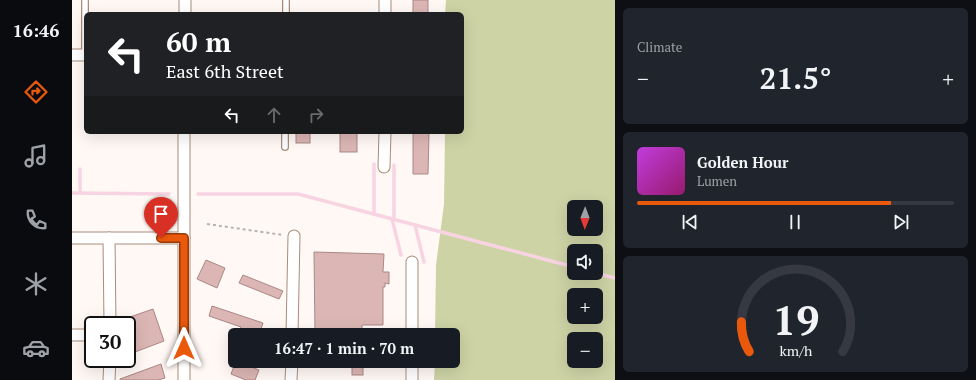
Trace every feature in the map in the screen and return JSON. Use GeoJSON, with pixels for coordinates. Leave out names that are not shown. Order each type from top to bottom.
{"type":"FeatureCollection","features":[{"type":"Feature","properties":{"kind":"street"},"geometry":{"type":"LineString","coordinates":[[184,0],[185,12]]}},
{"type":"Feature","properties":{"kind":"street"},"geometry":{"type":"LineString","coordinates":[[385,0],[385,12]]}},
{"type":"Feature","properties":{"kind":"street"},"geometry":{"type":"LineString","coordinates":[[72,55],[84,55]]}},
{"type":"Feature","properties":{"kind":"street"},"geometry":{"type":"LineString","coordinates":[[184,134],[184,380]]}},
{"type":"Feature","properties":{"kind":"street"},"geometry":{"type":"LineString","coordinates":[[384,167],[385,134]]}},
{"type":"Feature","properties":{"kind":"street"},"geometry":{"type":"LineString","coordinates":[[292,328],[294,236]]}},
{"type":"Feature","properties":{"kind":"street"},"geometry":{"type":"LineString","coordinates":[[72,238],[184,238]]}},
{"type":"Feature","properties":{"kind":"street"},"geometry":{"type":"LineString","coordinates":[[109,238],[110,316]]}},
{"type":"Feature","properties":{"kind":"street"},"geometry":{"type":"LineString","coordinates":[[412,262],[412,328]]}},
{"type":"Feature","properties":{"kind":"street"},"geometry":{"type":"LineString","coordinates":[[72,335],[84,335]]}},
{"type":"Feature","properties":{"kind":"street"},"geometry":{"type":"LineString","coordinates":[[109,380],[110,368]]}},
{"type":"Feature","properties":{"kind":"street"},"geometry":{"type":"LineString","coordinates":[[291,380],[292,368]]}},
{"type":"Feature","properties":{"kind":"street"},"geometry":{"type":"LineString","coordinates":[[412,368],[412,380]]}},
{"type":"Feature","properties":{"kind":"lane"},"geometry":{"type":"LineString","coordinates":[[85,0],[85,12]]}},
{"type":"Feature","properties":{"kind":"lane"},"geometry":{"type":"LineString","coordinates":[[286,0],[286,12]]}},
{"type":"Feature","properties":{"kind":"lane"},"geometry":{"type":"LineString","coordinates":[[285,134],[285,147]]}},
{"type":"Feature","properties":{"kind":"path"},"geometry":{"type":"LineString","coordinates":[[207,224],[294,236]]}},
{"type":"Feature","properties":{"kind":"green space"},"geometry":{"type":"Polygon","coordinates":[[[446,0],[615,0],[615,380],[434,380],[435,368],[460,368],[460,328],[435,328],[436,265],[444,204],[445,134],[464,134],[464,12],[445,12],[446,0]]]}},
{"type":"Feature","properties":{"kind":"building"},"geometry":{"type":"Polygon","coordinates":[[[413,0],[428,0],[428,12],[413,12],[413,0]]]}},
{"type":"Feature","properties":{"kind":"building"},"geometry":{"type":"Polygon","coordinates":[[[296,134],[310,134],[310,143],[296,143],[296,134]]]}},
{"type":"Feature","properties":{"kind":"building"},"geometry":{"type":"Polygon","coordinates":[[[340,134],[357,134],[357,152],[340,152],[340,134]]]}},
{"type":"Feature","properties":{"kind":"building"},"geometry":{"type":"Polygon","coordinates":[[[413,134],[429,134],[428,174],[413,174],[413,134]]]}},
{"type":"Feature","properties":{"kind":"building"},"geometry":{"type":"Polygon","coordinates":[[[314,252],[384,254],[383,272],[389,272],[389,284],[385,283],[385,287],[383,287],[383,325],[362,325],[362,328],[315,328],[314,252]]]}},
{"type":"Feature","properties":{"kind":"building"},"geometry":{"type":"Polygon","coordinates":[[[206,260],[225,268],[217,288],[197,279],[206,260]]]}},
{"type":"Feature","properties":{"kind":"building"},"geometry":{"type":"Polygon","coordinates":[[[243,275],[283,291],[279,299],[239,283],[243,275]]]}},
{"type":"Feature","properties":{"kind":"building"},"geometry":{"type":"Polygon","coordinates":[[[212,306],[263,323],[261,328],[241,328],[209,316],[212,306]]]}},
{"type":"Feature","properties":{"kind":"building"},"geometry":{"type":"Polygon","coordinates":[[[153,309],[164,341],[136,352],[136,316],[133,316],[153,309]]]}},
{"type":"Feature","properties":{"kind":"building"},"geometry":{"type":"Polygon","coordinates":[[[161,364],[165,378],[158,380],[120,380],[120,379],[161,364]]]}},
{"type":"Feature","properties":{"kind":"building"},"geometry":{"type":"Polygon","coordinates":[[[233,368],[254,368],[259,370],[255,380],[246,380],[231,374],[233,368]]]}},
{"type":"Feature","properties":{"kind":"building"},"geometry":{"type":"Polygon","coordinates":[[[352,368],[363,368],[363,375],[352,375],[352,368]]]}},
{"type":"Feature","properties":{"kind":"waterway"},"geometry":{"type":"LineString","coordinates":[[374,164],[374,214]]}},
{"type":"Feature","properties":{"kind":"waterway"},"geometry":{"type":"LineString","coordinates":[[394,165],[394,220]]}},
{"type":"Feature","properties":{"kind":"waterway"},"geometry":{"type":"LineString","coordinates":[[80,169],[80,193]]}},
{"type":"Feature","properties":{"kind":"waterway"},"geometry":{"type":"LineString","coordinates":[[72,193],[169,194]]}},
{"type":"Feature","properties":{"kind":"waterway"},"geometry":{"type":"LineString","coordinates":[[198,194],[298,194],[567,265]]}},
{"type":"Feature","properties":{"kind":"waterway"},"geometry":{"type":"LineString","coordinates":[[392,219],[401,255]]}},
{"type":"Feature","properties":{"kind":"waterway"},"geometry":{"type":"LineString","coordinates":[[415,225],[424,262]]}},
{"type":"Feature","properties":{"kind":"waterway"},"geometry":{"type":"LineString","coordinates":[[603,275],[615,278]]}},
{"type":"Feature","properties":{"kind":"route"},"geometry":{"type":"LineString","coordinates":[[161,238],[184,238],[184,348]]}}]}
